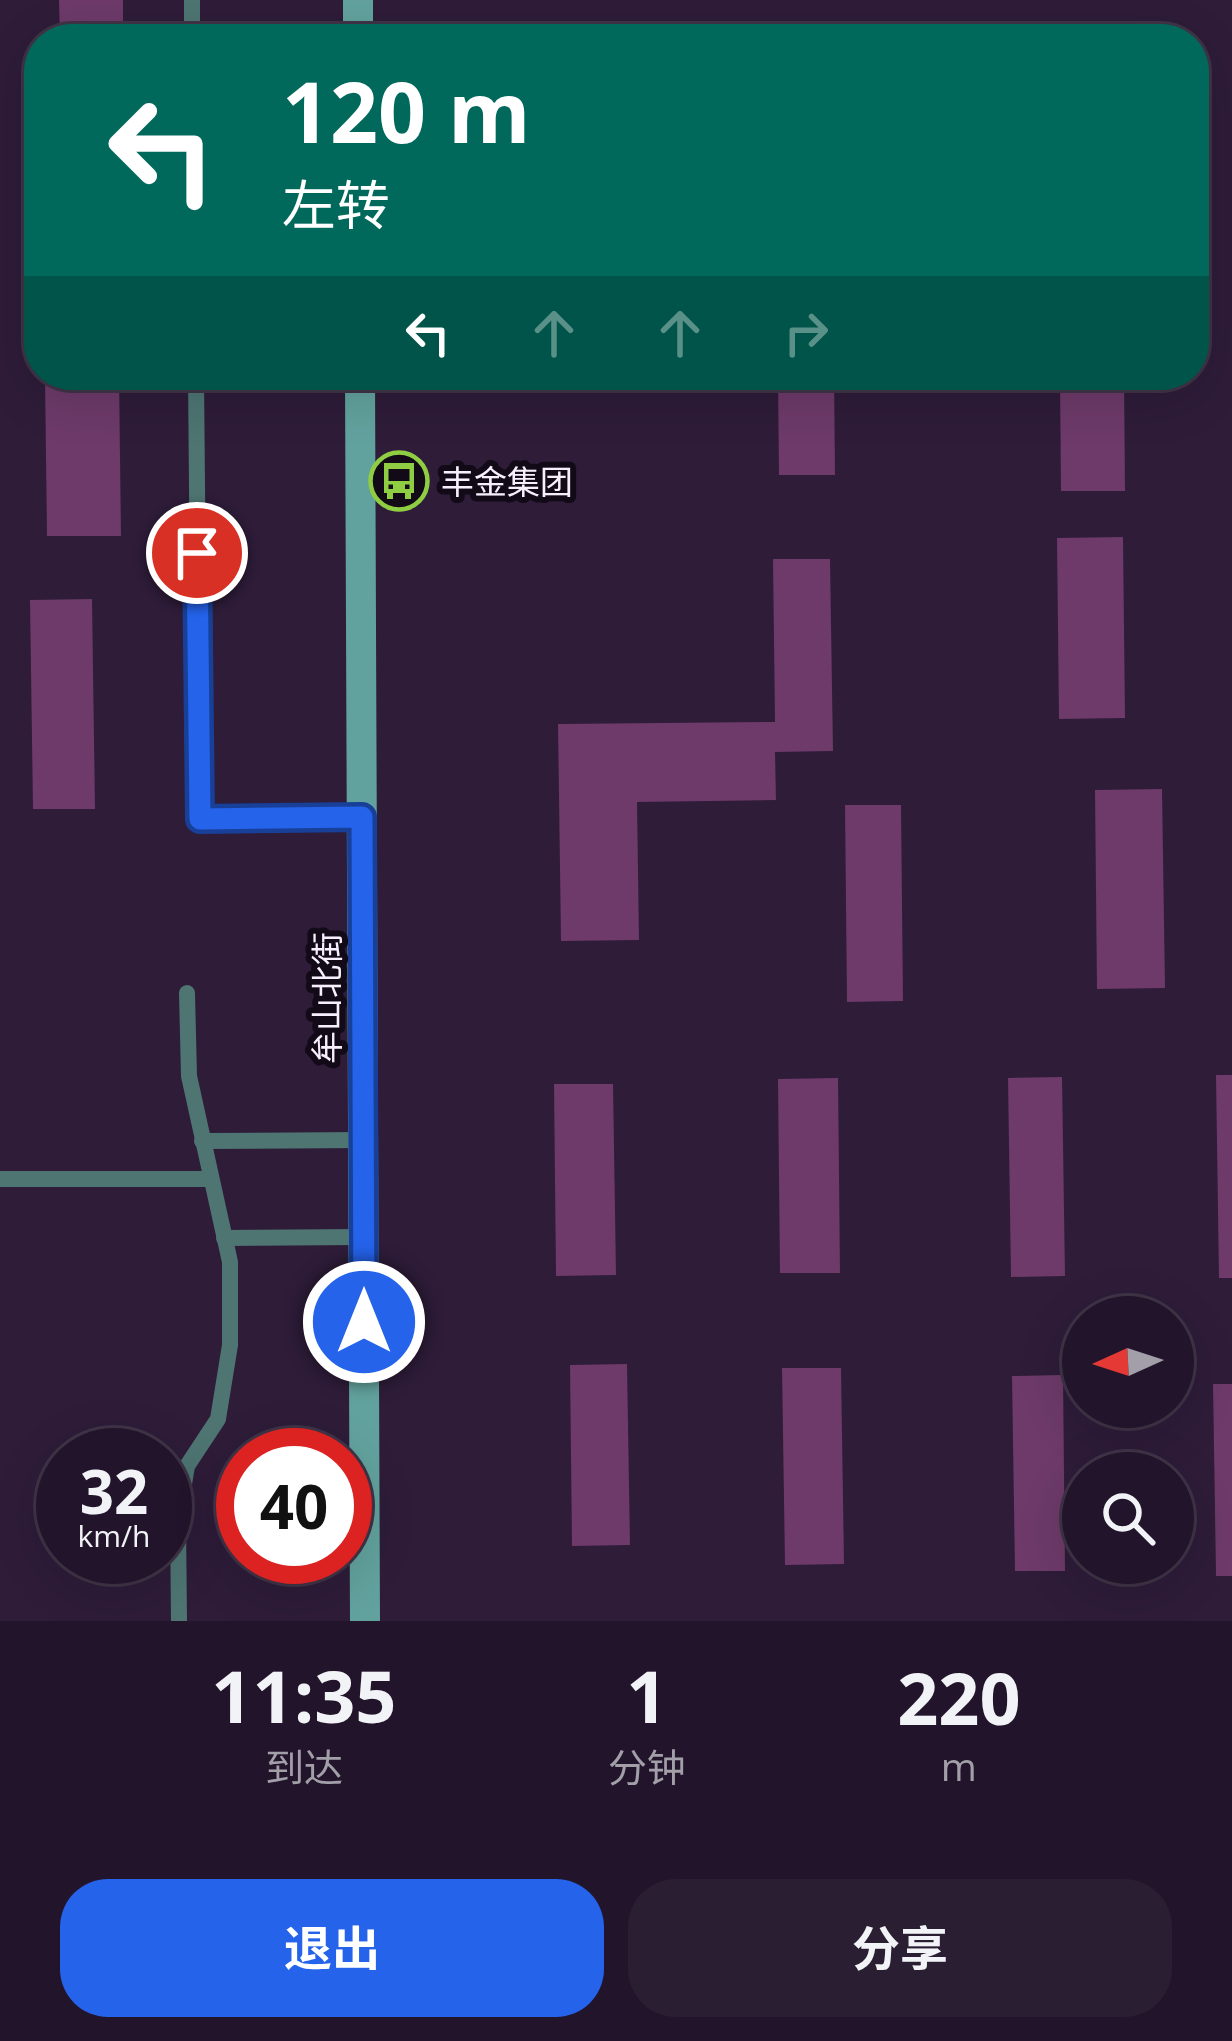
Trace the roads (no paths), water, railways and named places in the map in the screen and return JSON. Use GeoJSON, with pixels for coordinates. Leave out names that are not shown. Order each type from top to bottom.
{"type":"FeatureCollection","features":[{"type":"Feature","properties":{"kind":"street","name":"牟山北街"},"geometry":{"type":"LineString","coordinates":[[360,390],[365,1621]]}},
{"type":"Feature","properties":{"kind":"lane"},"geometry":{"type":"LineString","coordinates":[[196,390],[200,819],[362,817]]}},
{"type":"Feature","properties":{"kind":"lane"},"geometry":{"type":"LineString","coordinates":[[179,1621],[178,1520],[187,1466],[218,1418],[230,1346],[230,1262],[189,1076],[187,992]]}},
{"type":"Feature","properties":{"kind":"lane"},"geometry":{"type":"LineString","coordinates":[[202,1141],[363,1140]]}},
{"type":"Feature","properties":{"kind":"lane"},"geometry":{"type":"LineString","coordinates":[[0,1179],[209,1179]]}},
{"type":"Feature","properties":{"kind":"lane"},"geometry":{"type":"LineString","coordinates":[[224,1238],[364,1237]]}},
{"type":"Feature","properties":{"kind":"place","name":"丰金集团"},"geometry":{"type":"Point","coordinates":[399,481]}}]}
